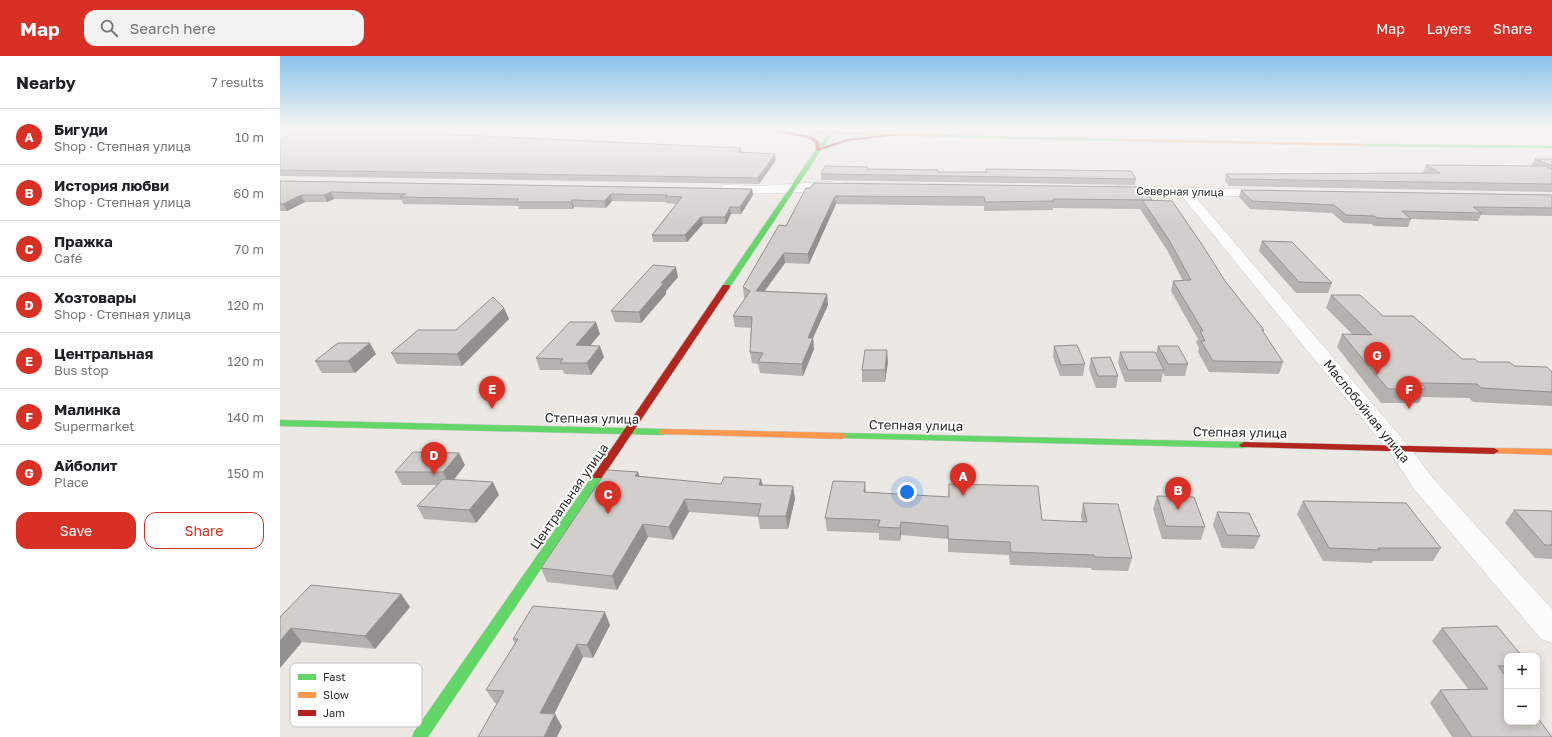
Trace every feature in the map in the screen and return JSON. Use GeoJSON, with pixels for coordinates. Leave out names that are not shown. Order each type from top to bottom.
{"type":"FeatureCollection","features":[{"type":"Feature","properties":{"kind":"main road","name":"Центральная улица"},"geometry":{"type":"LineString","coordinates":[[419,737],[629,432],[811,160]]}},
{"type":"Feature","properties":{"kind":"main road","name":"Степная улица"},"geometry":{"type":"LineString","coordinates":[[280,423],[1552,452]]}},
{"type":"Feature","properties":{"kind":"street"},"geometry":{"type":"LineString","coordinates":[[711,189],[759,190],[792,187],[855,185]]}},
{"type":"Feature","properties":{"kind":"street","name":"Северная улица"},"geometry":{"type":"LineString","coordinates":[[1106,190],[1278,193]]}},
{"type":"Feature","properties":{"kind":"street","name":"Маслобойная улица"},"geometry":{"type":"LineString","coordinates":[[1184,191],[1399,449],[1423,483],[1552,630]]}},
{"type":"Feature","properties":{"kind":"building"},"geometry":{"type":"Polygon","coordinates":[[[280,160],[771,160],[758,178],[280,170],[280,160]]]}},
{"type":"Feature","properties":{"kind":"building"},"geometry":{"type":"Polygon","coordinates":[[[1537,160],[1552,160],[1552,166],[1537,160]]]}},
{"type":"Feature","properties":{"kind":"building"},"geometry":{"type":"Polygon","coordinates":[[[1426,165],[1545,166],[1552,169],[1552,184],[1231,179],[1226,174],[1440,173],[1426,165]]]}},
{"type":"Feature","properties":{"kind":"building"},"geometry":{"type":"Polygon","coordinates":[[[825,166],[868,167],[867,169],[938,170],[938,172],[987,172],[986,169],[1131,171],[1136,179],[821,174],[825,166]]]}},
{"type":"Feature","properties":{"kind":"building"},"geometry":{"type":"Polygon","coordinates":[[[280,181],[752,189],[740,207],[730,207],[725,217],[701,217],[685,235],[652,235],[682,197],[665,196],[667,195],[611,194],[604,201],[572,200],[571,202],[516,202],[519,199],[400,197],[406,194],[331,192],[324,195],[301,195],[280,204],[280,181]]]}},
{"type":"Feature","properties":{"kind":"building"},"geometry":{"type":"Polygon","coordinates":[[[814,183],[1143,187],[1152,200],[1053,199],[1054,201],[985,202],[984,197],[835,196],[808,254],[784,253],[756,291],[827,294],[808,338],[813,338],[802,364],[758,362],[763,353],[750,352],[752,317],[733,316],[750,291],[743,287],[779,225],[786,226],[806,188],[810,188],[814,183]]]}},
{"type":"Feature","properties":{"kind":"building"},"geometry":{"type":"Polygon","coordinates":[[[1241,190],[1552,195],[1552,208],[1473,207],[1482,213],[1402,211],[1411,219],[1377,218],[1374,216],[1346,215],[1334,205],[1252,201],[1241,190]]]}},
{"type":"Feature","properties":{"kind":"building"},"geometry":{"type":"Polygon","coordinates":[[[1142,200],[1172,201],[1225,281],[1264,330],[1262,330],[1283,362],[1213,361],[1201,341],[1205,341],[1200,331],[1203,331],[1173,281],[1191,280],[1169,240],[1142,200]]]}},
{"type":"Feature","properties":{"kind":"building"},"geometry":{"type":"Polygon","coordinates":[[[1262,241],[1292,242],[1332,283],[1299,282],[1262,241]]]}},
{"type":"Feature","properties":{"kind":"building"},"geometry":{"type":"Polygon","coordinates":[[[653,265],[676,267],[661,283],[664,283],[639,312],[611,311],[653,265]]]}},
{"type":"Feature","properties":{"kind":"building"},"geometry":{"type":"Polygon","coordinates":[[[1331,295],[1360,295],[1383,316],[1413,316],[1462,359],[1475,359],[1478,362],[1509,362],[1515,366],[1547,367],[1552,372],[1552,392],[1481,388],[1477,384],[1421,383],[1426,389],[1388,389],[1342,334],[1372,335],[1331,295]]]}},
{"type":"Feature","properties":{"kind":"building"},"geometry":{"type":"Polygon","coordinates":[[[493,297],[504,308],[457,354],[391,353],[418,330],[456,330],[493,297]]]}},
{"type":"Feature","properties":{"kind":"building"},"geometry":{"type":"Polygon","coordinates":[[[570,322],[596,322],[576,345],[600,346],[587,363],[560,363],[563,359],[536,358],[570,322]]]}},
{"type":"Feature","properties":{"kind":"building"},"geometry":{"type":"Polygon","coordinates":[[[338,343],[370,343],[348,361],[315,361],[338,343]]]}},
{"type":"Feature","properties":{"kind":"building"},"geometry":{"type":"Polygon","coordinates":[[[1077,345],[1085,364],[1061,365],[1054,346],[1077,345]]]}},
{"type":"Feature","properties":{"kind":"building"},"geometry":{"type":"Polygon","coordinates":[[[1158,346],[1178,346],[1188,364],[1168,364],[1158,346]]]}},
{"type":"Feature","properties":{"kind":"building"},"geometry":{"type":"Polygon","coordinates":[[[865,350],[887,350],[885,370],[862,370],[865,350]]]}},
{"type":"Feature","properties":{"kind":"building"},"geometry":{"type":"Polygon","coordinates":[[[1120,352],[1155,352],[1164,370],[1128,370],[1120,352]]]}},
{"type":"Feature","properties":{"kind":"building"},"geometry":{"type":"Polygon","coordinates":[[[1110,357],[1118,376],[1098,376],[1091,358],[1110,357]]]}},
{"type":"Feature","properties":{"kind":"building"},"geometry":{"type":"Polygon","coordinates":[[[413,452],[459,453],[443,472],[395,472],[413,452]]]}},
{"type":"Feature","properties":{"kind":"building"},"geometry":{"type":"Polygon","coordinates":[[[607,470],[638,472],[635,476],[721,484],[724,477],[761,479],[759,485],[793,486],[786,516],[758,516],[761,504],[685,499],[669,527],[643,524],[612,576],[541,568],[607,470]]]}},
{"type":"Feature","properties":{"kind":"building"},"geometry":{"type":"Polygon","coordinates":[[[443,479],[493,482],[469,510],[417,506],[443,479]]]}},
{"type":"Feature","properties":{"kind":"building"},"geometry":{"type":"Polygon","coordinates":[[[833,481],[865,482],[864,492],[949,497],[949,484],[1038,486],[1042,520],[1087,522],[1083,503],[1118,504],[1132,558],[1011,552],[1010,542],[948,539],[948,526],[901,522],[900,528],[878,527],[880,520],[825,518],[833,481]]]}},
{"type":"Feature","properties":{"kind":"building"},"geometry":{"type":"Polygon","coordinates":[[[1157,496],[1194,497],[1205,527],[1166,526],[1157,496]]]}},
{"type":"Feature","properties":{"kind":"building"},"geometry":{"type":"Polygon","coordinates":[[[1303,501],[1406,503],[1441,548],[1378,548],[1380,550],[1329,548],[1303,501]]]}},
{"type":"Feature","properties":{"kind":"building"},"geometry":{"type":"Polygon","coordinates":[[[1514,510],[1552,511],[1552,545],[1545,545],[1514,510]]]}},
{"type":"Feature","properties":{"kind":"building"},"geometry":{"type":"Polygon","coordinates":[[[1217,512],[1249,513],[1260,536],[1227,535],[1217,512]]]}},
{"type":"Feature","properties":{"kind":"building"},"geometry":{"type":"Polygon","coordinates":[[[311,585],[401,594],[365,636],[291,628],[280,641],[280,617],[311,585]]]}},
{"type":"Feature","properties":{"kind":"building"},"geometry":{"type":"Polygon","coordinates":[[[533,606],[605,612],[587,645],[577,644],[540,713],[555,714],[544,737],[478,737],[504,691],[486,690],[518,639],[513,639],[533,606]]]}},
{"type":"Feature","properties":{"kind":"building"},"geometry":{"type":"Polygon","coordinates":[[[1497,626],[1520,653],[1504,653],[1504,666],[1498,666],[1504,674],[1504,725],[1540,725],[1540,721],[1552,737],[1472,737],[1440,690],[1488,689],[1442,628],[1497,626]]]}},
{"type":"Feature","properties":{"kind":"traffic: fast"},"geometry":{"type":"LineString","coordinates":[[726,287],[812,160]]}},
{"type":"Feature","properties":{"kind":"traffic: fast"},"geometry":{"type":"LineString","coordinates":[[280,423],[663,432]]}},
{"type":"Feature","properties":{"kind":"traffic: fast"},"geometry":{"type":"LineString","coordinates":[[842,436],[1244,445]]}},
{"type":"Feature","properties":{"kind":"traffic: fast"},"geometry":{"type":"LineString","coordinates":[[419,737],[598,476]]}},
{"type":"Feature","properties":{"kind":"traffic: slow"},"geometry":{"type":"LineString","coordinates":[[663,432],[842,436]]}},
{"type":"Feature","properties":{"kind":"traffic: slow"},"geometry":{"type":"LineString","coordinates":[[1494,451],[1552,452]]}},
{"type":"Feature","properties":{"kind":"traffic: jam"},"geometry":{"type":"LineString","coordinates":[[598,476],[726,287]]}},
{"type":"Feature","properties":{"kind":"traffic: jam"},"geometry":{"type":"LineString","coordinates":[[1244,445],[1494,451]]}},
{"type":"Feature","properties":{"kind":"place","name":"Айболит"},"geometry":{"type":"Point","coordinates":[1377,375]}},
{"type":"Feature","properties":{"kind":"place","name":"Центральная"},"geometry":{"type":"Point","coordinates":[492,409]}},
{"type":"Feature","properties":{"kind":"place","name":"Малинка"},"geometry":{"type":"Point","coordinates":[1409,409]}},
{"type":"Feature","properties":{"kind":"place","name":"Хозтовары"},"geometry":{"type":"Point","coordinates":[434,475]}},
{"type":"Feature","properties":{"kind":"place","name":"Бигуди"},"geometry":{"type":"Point","coordinates":[963,496]}},
{"type":"Feature","properties":{"kind":"place","name":"История любви"},"geometry":{"type":"Point","coordinates":[1178,510]}},
{"type":"Feature","properties":{"kind":"place","name":"Пражка"},"geometry":{"type":"Point","coordinates":[608,514]}}]}
